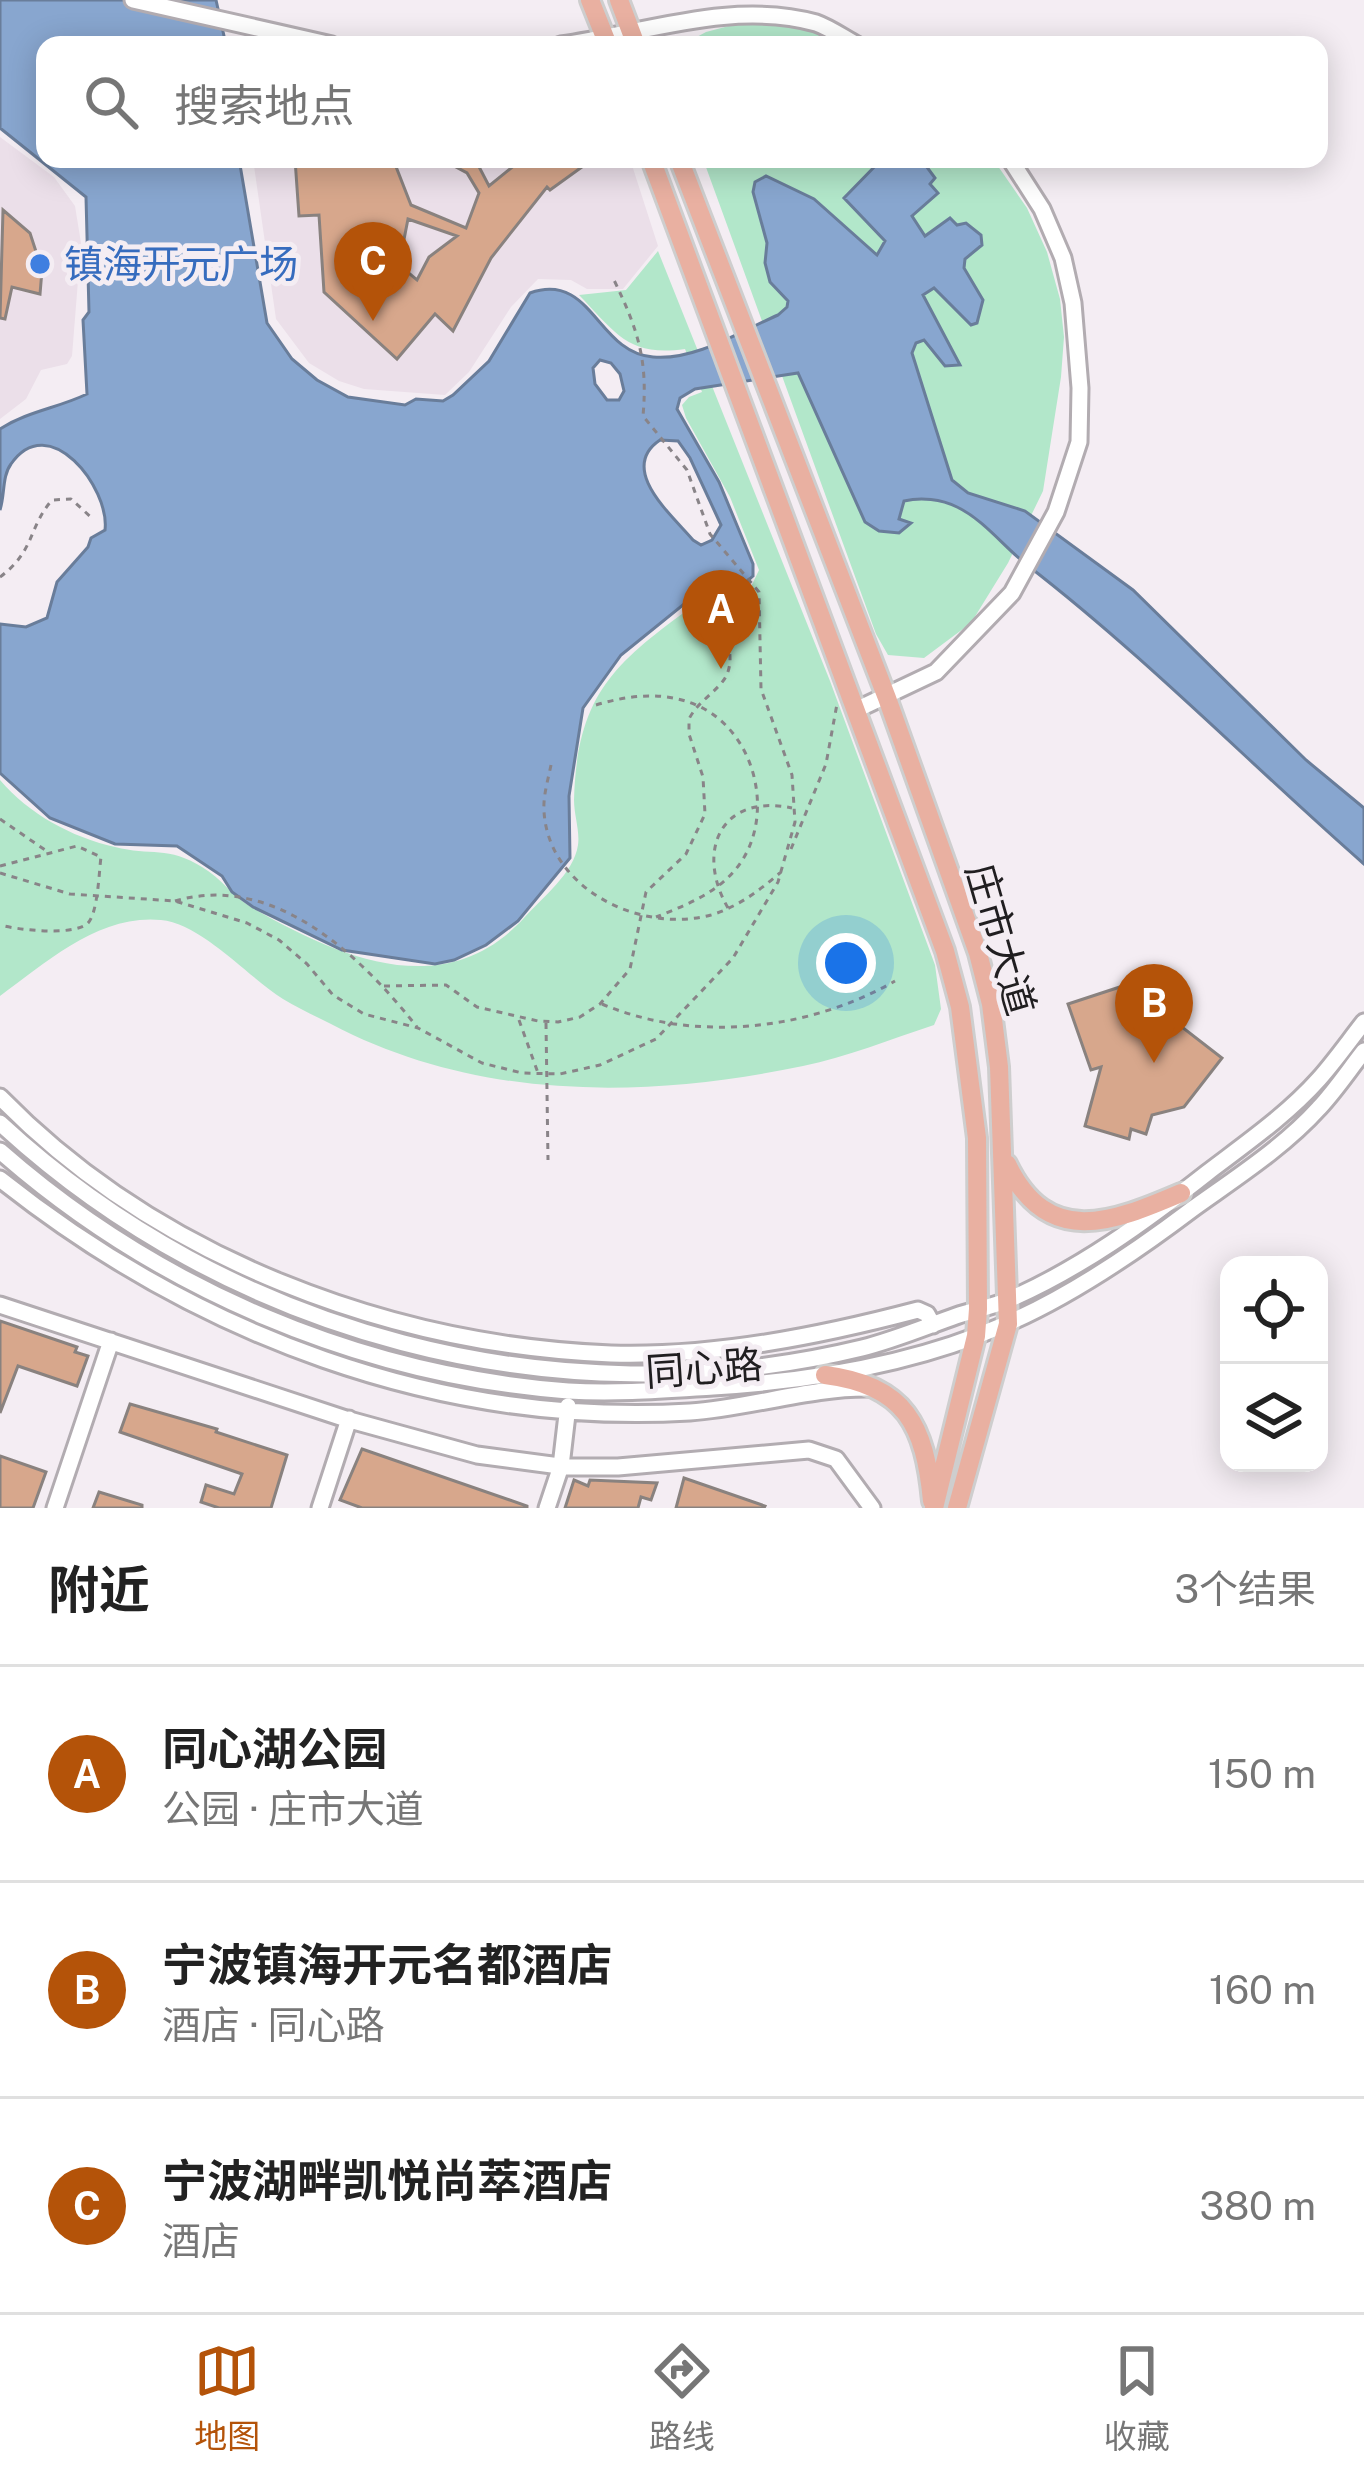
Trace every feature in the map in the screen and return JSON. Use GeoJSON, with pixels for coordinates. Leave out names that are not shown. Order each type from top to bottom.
{"type":"FeatureCollection","features":[{"type":"Feature","properties":{"kind":"main road"},"geometry":{"type":"LineString","coordinates":[[590,0],[604,36]]}},
{"type":"Feature","properties":{"kind":"main road"},"geometry":{"type":"LineString","coordinates":[[619,0],[632,36]]}},
{"type":"Feature","properties":{"kind":"main road","name":"庄市大道"},"geometry":{"type":"LineString","coordinates":[[654,168],[846,677],[945,951],[960,1007],[976,1138],[976,1336],[933,1508]]}},
{"type":"Feature","properties":{"kind":"main road","name":"庄市大道"},"geometry":{"type":"LineString","coordinates":[[682,168],[886,698],[978,953],[991,1004],[999,1067],[1008,1324],[957,1508]]}},
{"type":"Feature","properties":{"kind":"main road"},"geometry":{"type":"LineString","coordinates":[[1003,1154],[1017,1185],[1042,1210],[1077,1224],[1120,1219],[1181,1193]]}},
{"type":"Feature","properties":{"kind":"main road"},"geometry":{"type":"LineString","coordinates":[[825,1376],[856,1379],[875,1388],[913,1420],[926,1447],[933,1508]]}},
{"type":"Feature","properties":{"kind":"street"},"geometry":{"type":"LineString","coordinates":[[134,0],[288,36]]}},
{"type":"Feature","properties":{"kind":"street"},"geometry":{"type":"LineString","coordinates":[[638,36],[690,17],[748,10],[816,22],[841,36]]}},
{"type":"Feature","properties":{"kind":"street"},"geometry":{"type":"LineString","coordinates":[[858,710],[936,673],[1012,593],[1057,512],[1079,442],[1073,303],[1063,258],[1042,209],[1016,168]]}},
{"type":"Feature","properties":{"kind":"street","name":"同心路"},"geometry":{"type":"LineString","coordinates":[[0,1123],[100,1206],[235,1283],[366,1335],[466,1360],[568,1372],[658,1373],[799,1361],[865,1347],[1008,1300],[1123,1236],[1181,1193],[1317,1082],[1364,1022]]}},
{"type":"Feature","properties":{"kind":"street","name":"同心路"},"geometry":{"type":"LineString","coordinates":[[0,1151],[82,1217],[145,1257],[261,1315],[348,1348],[455,1377],[570,1391],[693,1389],[825,1376],[881,1364],[1008,1324],[1137,1250],[1249,1168],[1318,1110],[1364,1051]]}},
{"type":"Feature","properties":{"kind":"street"},"geometry":{"type":"LineString","coordinates":[[0,1097],[63,1154],[137,1206],[208,1247],[286,1284],[364,1313],[428,1329],[523,1347],[615,1354],[730,1348],[918,1310],[933,1325]]}},
{"type":"Feature","properties":{"kind":"street"},"geometry":{"type":"LineString","coordinates":[[0,1179],[53,1221],[141,1278],[250,1333],[353,1370],[426,1389],[568,1410],[688,1412],[875,1388]]}},
{"type":"Feature","properties":{"kind":"street"},"geometry":{"type":"LineString","coordinates":[[0,1305],[349,1420],[478,1455],[561,1466],[684,1462],[808,1450],[836,1459],[872,1508]]}},
{"type":"Feature","properties":{"kind":"street"},"geometry":{"type":"LineString","coordinates":[[55,1508],[111,1341]]}},
{"type":"Feature","properties":{"kind":"street"},"geometry":{"type":"LineString","coordinates":[[547,1508],[561,1466],[570,1391]]}},
{"type":"Feature","properties":{"kind":"street"},"geometry":{"type":"LineString","coordinates":[[320,1508],[349,1420]]}},
{"type":"Feature","properties":{"kind":"path"},"geometry":{"type":"LineString","coordinates":[[614,280],[638,329],[646,377],[643,416],[687,470],[710,534],[759,592],[761,689],[792,775],[794,808],[788,856]]}},
{"type":"Feature","properties":{"kind":"path"},"geometry":{"type":"LineString","coordinates":[[0,578],[29,549],[52,500],[71,499],[93,519]]}},
{"type":"Feature","properties":{"kind":"path"},"geometry":{"type":"LineString","coordinates":[[384,986],[446,985],[478,1007],[546,1022],[580,1016],[600,1004],[630,969],[646,892],[686,854],[705,814],[703,777],[689,719],[724,680],[730,664],[730,650],[713,605]]}},
{"type":"Feature","properties":{"kind":"path"},"geometry":{"type":"LineString","coordinates":[[0,873],[26,883],[96,896],[175,901],[247,923],[279,940],[348,1005],[418,1028],[482,1064],[541,1073],[600,1065],[631,1054],[672,1025],[734,958],[782,871],[826,764],[846,677]]}},
{"type":"Feature","properties":{"kind":"path"},"geometry":{"type":"LineString","coordinates":[[596,705],[622,697],[650,696],[698,705],[728,729],[756,779],[758,804],[748,852],[716,888],[656,917]]}},
{"type":"Feature","properties":{"kind":"path"},"geometry":{"type":"LineString","coordinates":[[551,765],[544,812],[556,854],[592,894],[618,908],[682,920],[728,908],[782,871]]}},
{"type":"Feature","properties":{"kind":"path"},"geometry":{"type":"LineString","coordinates":[[728,908],[716,888],[711,857],[715,839],[727,823],[758,804],[794,808]]}},
{"type":"Feature","properties":{"kind":"path"},"geometry":{"type":"LineString","coordinates":[[0,820],[49,853]]}},
{"type":"Feature","properties":{"kind":"path"},"geometry":{"type":"LineString","coordinates":[[0,866],[77,846],[101,857],[96,896],[85,925],[52,931],[0,925]]}},
{"type":"Feature","properties":{"kind":"path"},"geometry":{"type":"LineString","coordinates":[[175,901],[218,895],[296,917],[361,960],[418,1028]]}},
{"type":"Feature","properties":{"kind":"path"},"geometry":{"type":"LineString","coordinates":[[600,1004],[672,1025],[760,1024],[801,1017],[895,981]]}},
{"type":"Feature","properties":{"kind":"path"},"geometry":{"type":"LineString","coordinates":[[519,1018],[541,1073]]}},
{"type":"Feature","properties":{"kind":"path"},"geometry":{"type":"LineString","coordinates":[[546,1022],[541,1073],[548,1160]]}},
{"type":"Feature","properties":{"kind":"shaded area","name":"镇海开元广场"},"geometry":{"type":"Polygon","coordinates":[[[0,137],[54,177],[75,206],[81,243],[72,356],[67,364],[41,370],[26,399],[0,419],[0,137]]]}},
{"type":"Feature","properties":{"kind":"shaded area"},"geometry":{"type":"Polygon","coordinates":[[[254,168],[633,168],[658,246],[623,289],[587,289],[571,280],[538,279],[511,307],[469,372],[445,395],[364,389],[339,381],[309,363],[276,319],[254,168]]]}},
{"type":"Feature","properties":{"kind":"green space"},"geometry":{"type":"Polygon","coordinates":[[[744,22],[812,24],[834,36],[699,36],[744,22]]]}},
{"type":"Feature","properties":{"kind":"green space"},"geometry":{"type":"Polygon","coordinates":[[[706,168],[999,168],[1027,208],[1047,252],[1064,337],[1043,491],[1008,563],[971,623],[924,658],[888,655],[876,634],[706,168]]]}},
{"type":"Feature","properties":{"kind":"green space"},"geometry":{"type":"Polygon","coordinates":[[[658,251],[830,681],[935,965],[941,1009],[934,1025],[836,1058],[743,1077],[623,1088],[503,1080],[444,1068],[331,1024],[283,999],[192,931],[161,920],[138,920],[95,932],[0,996],[0,780],[38,814],[67,830],[127,850],[190,860],[244,903],[284,925],[319,942],[390,964],[425,966],[460,960],[493,945],[556,884],[578,845],[574,800],[584,729],[609,679],[650,639],[705,597],[715,594],[732,601],[749,591],[759,570],[730,497],[686,418],[682,405],[702,392],[685,349],[650,349],[624,339],[579,295],[626,290],[658,251]]]}},
{"type":"Feature","properties":{"kind":"water"},"geometry":{"type":"Polygon","coordinates":[[[0,0],[216,0],[224,36],[36,36],[36,157],[0,128],[0,0]]]}},
{"type":"Feature","properties":{"kind":"water"},"geometry":{"type":"Polygon","coordinates":[[[50,168],[241,168],[267,323],[292,359],[317,380],[348,397],[405,405],[416,399],[443,401],[453,395],[489,361],[530,293],[551,289],[568,293],[619,342],[653,357],[701,350],[733,336],[778,315],[788,301],[770,282],[755,182],[766,176],[814,199],[877,255],[885,241],[844,198],[873,168],[928,168],[935,178],[930,184],[938,193],[912,216],[925,236],[950,218],[981,235],[982,245],[965,259],[964,268],[983,300],[977,323],[971,325],[934,288],[923,295],[960,365],[945,366],[924,340],[916,343],[912,353],[952,480],[968,493],[1025,511],[1133,590],[1306,760],[1364,808],[1364,864],[1114,637],[967,512],[944,502],[917,499],[904,501],[899,519],[911,523],[899,533],[879,531],[865,522],[798,373],[695,389],[680,398],[677,409],[719,482],[753,564],[753,576],[734,589],[713,587],[689,600],[621,655],[583,708],[569,796],[570,858],[518,921],[486,945],[435,964],[342,950],[253,907],[232,892],[222,876],[177,846],[115,844],[50,818],[0,773],[0,624],[26,627],[47,618],[57,582],[91,538],[105,530],[104,513],[98,494],[74,461],[42,445],[26,449],[11,464],[0,510],[0,429],[87,394],[83,320],[89,312],[86,197],[50,168]],[[600,360],[593,368],[595,384],[607,400],[619,400],[624,391],[611,363],[600,360]],[[660,440],[648,452],[646,478],[662,505],[701,545],[712,540],[721,525],[678,441],[660,440]]]}},
{"type":"Feature","properties":{"kind":"building"},"geometry":{"type":"Polygon","coordinates":[[[296,168],[397,168],[411,205],[466,228],[479,193],[467,173],[458,168],[480,168],[489,186],[511,168],[581,168],[550,190],[547,187],[491,258],[453,331],[435,314],[397,359],[324,292],[319,215],[299,216],[296,168]],[[408,219],[399,265],[417,280],[429,257],[457,236],[408,219]]]}},
{"type":"Feature","properties":{"kind":"building"},"geometry":{"type":"Polygon","coordinates":[[[3,210],[30,233],[42,270],[40,294],[12,287],[5,319],[0,318],[3,210]]]}},
{"type":"Feature","properties":{"kind":"building"},"geometry":{"type":"Polygon","coordinates":[[[1123,986],[1134,1017],[1147,1000],[1222,1058],[1184,1107],[1152,1115],[1146,1134],[1131,1129],[1129,1139],[1085,1126],[1101,1067],[1091,1070],[1068,1004],[1123,986]]]}},
{"type":"Feature","properties":{"kind":"building"},"geometry":{"type":"Polygon","coordinates":[[[0,1321],[77,1347],[75,1352],[88,1356],[77,1386],[18,1366],[0,1413],[0,1321]]]}},
{"type":"Feature","properties":{"kind":"building"},"geometry":{"type":"Polygon","coordinates":[[[130,1404],[287,1455],[271,1508],[219,1508],[201,1502],[206,1485],[234,1494],[242,1474],[120,1432],[130,1404]]]}},
{"type":"Feature","properties":{"kind":"building"},"geometry":{"type":"Polygon","coordinates":[[[362,1449],[527,1508],[362,1508],[340,1500],[362,1449]]]}},
{"type":"Feature","properties":{"kind":"building"},"geometry":{"type":"Polygon","coordinates":[[[0,1456],[46,1472],[33,1508],[0,1508],[0,1456]]]}},
{"type":"Feature","properties":{"kind":"building"},"geometry":{"type":"Polygon","coordinates":[[[684,1478],[765,1506],[676,1508],[684,1478]]]}},
{"type":"Feature","properties":{"kind":"building"},"geometry":{"type":"Polygon","coordinates":[[[574,1480],[588,1486],[590,1480],[657,1483],[651,1500],[641,1497],[638,1508],[565,1508],[574,1480]]]}},
{"type":"Feature","properties":{"kind":"building"},"geometry":{"type":"Polygon","coordinates":[[[99,1492],[142,1505],[142,1508],[93,1508],[99,1492]]]}},
{"type":"Feature","properties":{"kind":"place","name":"镇海开元广场"},"geometry":{"type":"Point","coordinates":[40,264]}},
{"type":"Feature","properties":{"kind":"place","name":"宁波湖畔凯悦尚萃酒店"},"geometry":{"type":"Point","coordinates":[373,321]}},
{"type":"Feature","properties":{"kind":"place","name":"同心湖公园"},"geometry":{"type":"Point","coordinates":[721,669]}},
{"type":"Feature","properties":{"kind":"place","name":"宁波镇海开元名都酒店"},"geometry":{"type":"Point","coordinates":[1154,1063]}}]}
